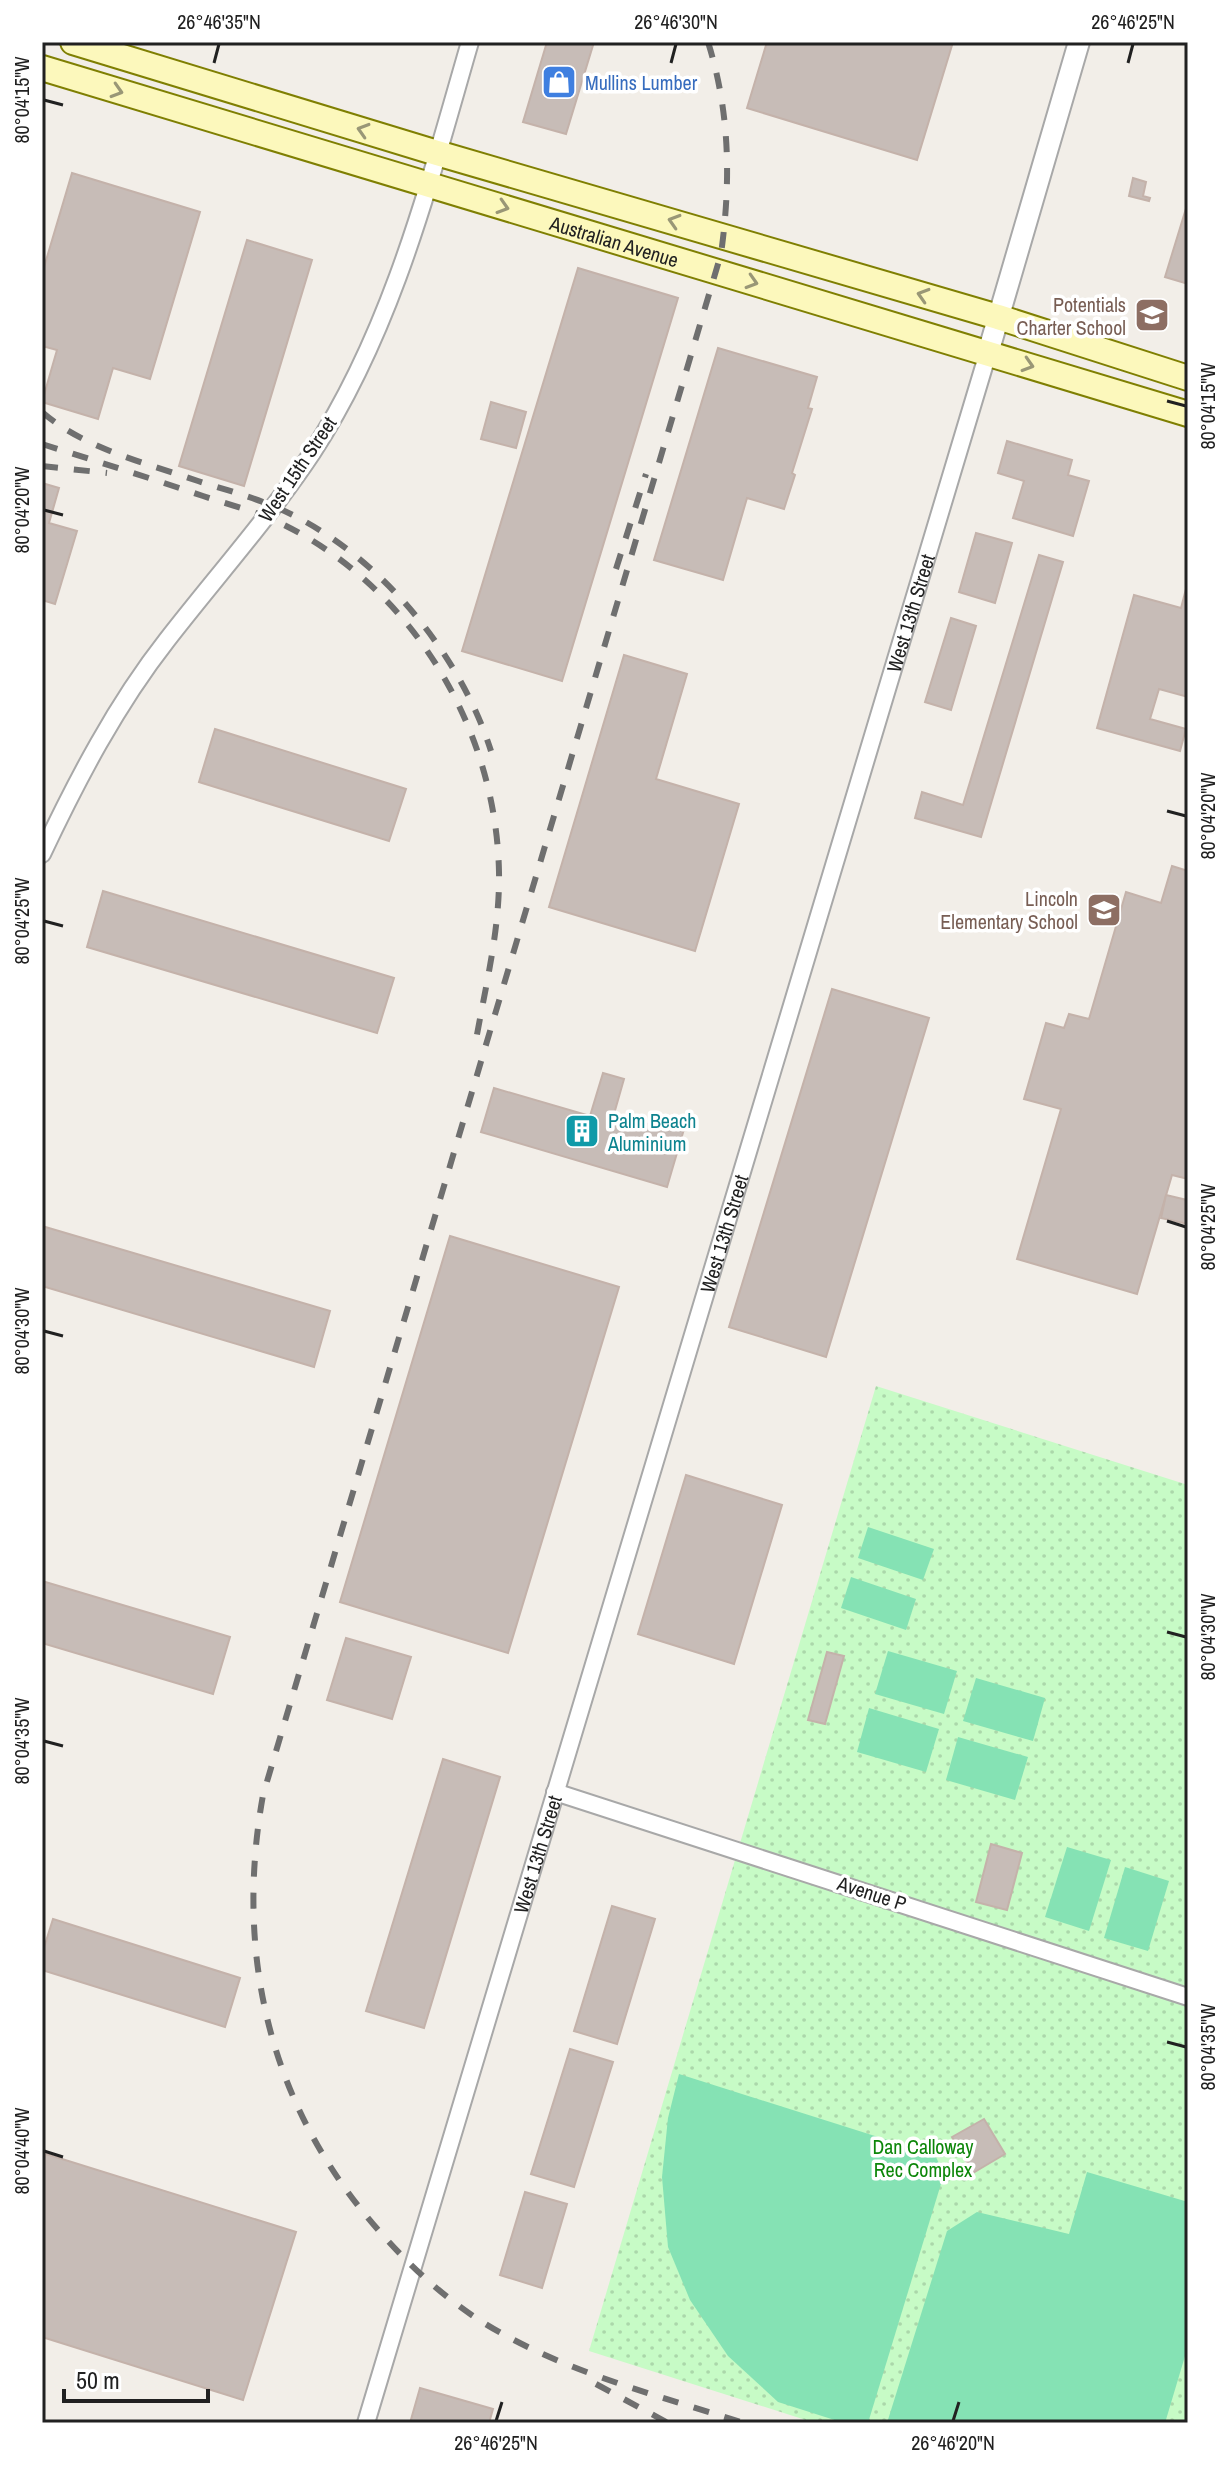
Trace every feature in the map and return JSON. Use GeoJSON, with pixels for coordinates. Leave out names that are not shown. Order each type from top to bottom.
{"type":"FeatureCollection","features":[{"type":"Feature","properties":{"kind":"main road","name":"Australian Avenue"},"geometry":{"type":"LineString","coordinates":[[73,42],[437,153],[998,317],[1188,378]]}},
{"type":"Feature","properties":{"kind":"main road","name":"Australian Avenue"},"geometry":{"type":"LineString","coordinates":[[42,68],[1188,414]]}},
{"type":"Feature","properties":{"kind":"street","name":"West 15th Street"},"geometry":{"type":"LineString","coordinates":[[42,854],[71,793],[114,717],[165,642],[266,517],[313,452],[364,360],[390,297],[428,185],[470,42]]}},
{"type":"Feature","properties":{"kind":"street","name":"West 13th Street"},"geometry":{"type":"LineString","coordinates":[[366,2423],[1079,42]]}},
{"type":"Feature","properties":{"kind":"street","name":"Avenue P"},"geometry":{"type":"LineString","coordinates":[[555,1792],[1188,1997]]}},
{"type":"Feature","properties":{"kind":"green space","name":"Dan Calloway Rec Complex"},"geometry":{"type":"Polygon","coordinates":[[[876,1386],[1188,1485],[1188,2423],[815,2423],[589,2351],[876,1386]]]}},
{"type":"Feature","properties":{"kind":"green space"},"geometry":{"type":"Polygon","coordinates":[[[868,1527],[934,1549],[923,1580],[858,1558],[868,1527]]]}},
{"type":"Feature","properties":{"kind":"green space"},"geometry":{"type":"Polygon","coordinates":[[[851,1577],[916,1599],[906,1630],[841,1608],[851,1577]]]}},
{"type":"Feature","properties":{"kind":"green space"},"geometry":{"type":"Polygon","coordinates":[[[888,1651],[957,1671],[944,1714],[875,1694],[888,1651]]]}},
{"type":"Feature","properties":{"kind":"green space"},"geometry":{"type":"Polygon","coordinates":[[[976,1678],[1045,1698],[1033,1741],[963,1721],[976,1678]]]}},
{"type":"Feature","properties":{"kind":"green space"},"geometry":{"type":"Polygon","coordinates":[[[869,1708],[939,1729],[926,1772],[857,1752],[869,1708]]]}},
{"type":"Feature","properties":{"kind":"green space"},"geometry":{"type":"Polygon","coordinates":[[[958,1737],[1028,1757],[1015,1800],[946,1780],[958,1737]]]}},
{"type":"Feature","properties":{"kind":"green space"},"geometry":{"type":"Polygon","coordinates":[[[1067,1847],[1111,1860],[1089,1931],[1045,1917],[1067,1847]]]}},
{"type":"Feature","properties":{"kind":"green space"},"geometry":{"type":"Polygon","coordinates":[[[1125,1867],[1169,1881],[1148,1951],[1104,1938],[1125,1867]]]}},
{"type":"Feature","properties":{"kind":"green space"},"geometry":{"type":"Polygon","coordinates":[[[679,2074],[935,2155],[944,2174],[868,2423],[844,2423],[778,2402],[728,2356],[690,2300],[668,2247],[662,2177],[668,2118],[679,2074]]]}},
{"type":"Feature","properties":{"kind":"green space"},"geometry":{"type":"Polygon","coordinates":[[[1087,2172],[1188,2202],[1188,2346],[1165,2423],[887,2423],[947,2231],[977,2212],[1069,2234],[1087,2172]]]}},
{"type":"Feature","properties":{"kind":"building","name":"Mullins Lumber"},"geometry":{"type":"Polygon","coordinates":[[[547,42],[594,42],[566,134],[523,122],[547,42]]]}},
{"type":"Feature","properties":{"kind":"building"},"geometry":{"type":"Polygon","coordinates":[[[767,42],[953,42],[917,160],[747,108],[767,42]]]}},
{"type":"Feature","properties":{"kind":"building"},"geometry":{"type":"Polygon","coordinates":[[[72,173],[200,212],[150,379],[113,368],[98,419],[42,402],[57,350],[42,346],[42,274],[72,173]]]}},
{"type":"Feature","properties":{"kind":"building"},"geometry":{"type":"Polygon","coordinates":[[[1133,178],[1146,182],[1143,196],[1150,198],[1149,201],[1129,196],[1133,178]]]}},
{"type":"Feature","properties":{"kind":"building"},"geometry":{"type":"Polygon","coordinates":[[[1188,202],[1188,284],[1165,277],[1188,202]]]}},
{"type":"Feature","properties":{"kind":"building"},"geometry":{"type":"Polygon","coordinates":[[[247,240],[312,260],[244,486],[179,466],[247,240]]]}},
{"type":"Feature","properties":{"kind":"building"},"geometry":{"type":"Polygon","coordinates":[[[578,268],[678,298],[562,681],[462,651],[578,268]]]}},
{"type":"Feature","properties":{"kind":"building"},"geometry":{"type":"Polygon","coordinates":[[[718,348],[817,377],[808,408],[812,409],[784,509],[747,498],[723,580],[654,560],[718,348]]]}},
{"type":"Feature","properties":{"kind":"building"},"geometry":{"type":"Polygon","coordinates":[[[491,402],[526,412],[516,448],[481,439],[491,402]]]}},
{"type":"Feature","properties":{"kind":"building"},"geometry":{"type":"Polygon","coordinates":[[[1007,441],[1072,460],[1068,475],[1089,481],[1073,536],[1013,518],[1024,481],[998,473],[1007,441]]]}},
{"type":"Feature","properties":{"kind":"building"},"geometry":{"type":"Polygon","coordinates":[[[42,483],[59,488],[49,523],[77,531],[55,604],[42,600],[42,483]]]}},
{"type":"Feature","properties":{"kind":"building"},"geometry":{"type":"Polygon","coordinates":[[[976,533],[1012,543],[995,603],[959,592],[976,533]]]}},
{"type":"Feature","properties":{"kind":"building"},"geometry":{"type":"Polygon","coordinates":[[[1039,555],[1063,562],[981,837],[915,818],[922,792],[963,805],[1039,555]]]}},
{"type":"Feature","properties":{"kind":"building"},"geometry":{"type":"Polygon","coordinates":[[[1186,589],[1188,697],[1159,689],[1150,719],[1186,729],[1180,751],[1097,728],[1134,595],[1181,608],[1186,589]]]}},
{"type":"Feature","properties":{"kind":"building"},"geometry":{"type":"Polygon","coordinates":[[[951,618],[976,626],[951,710],[925,702],[951,618]]]}},
{"type":"Feature","properties":{"kind":"building"},"geometry":{"type":"Polygon","coordinates":[[[624,655],[687,674],[656,779],[739,804],[695,951],[549,907],[624,655]]]}},
{"type":"Feature","properties":{"kind":"building"},"geometry":{"type":"Polygon","coordinates":[[[215,729],[406,789],[389,841],[199,782],[215,729]]]}},
{"type":"Feature","properties":{"kind":"building"},"geometry":{"type":"Polygon","coordinates":[[[1172,866],[1188,871],[1188,1179],[1172,1175],[1137,1294],[1017,1259],[1061,1109],[1024,1099],[1046,1023],[1064,1028],[1069,1014],[1089,1019],[1126,892],[1161,903],[1172,866]]]}},
{"type":"Feature","properties":{"kind":"building"},"geometry":{"type":"Polygon","coordinates":[[[103,891],[394,978],[377,1033],[87,947],[103,891]]]}},
{"type":"Feature","properties":{"kind":"building"},"geometry":{"type":"Polygon","coordinates":[[[832,989],[929,1018],[826,1357],[729,1327],[832,989]]]}},
{"type":"Feature","properties":{"kind":"building","name":"Palm Beach Aluminium"},"geometry":{"type":"Polygon","coordinates":[[[603,1073],[624,1079],[614,1114],[668,1130],[673,1115],[687,1119],[667,1187],[481,1132],[494,1088],[590,1116],[603,1073]]]}},
{"type":"Feature","properties":{"kind":"building"},"geometry":{"type":"Polygon","coordinates":[[[1166,1195],[1187,1200],[1188,1195],[1188,1224],[1161,1218],[1166,1195]]]}},
{"type":"Feature","properties":{"kind":"building"},"geometry":{"type":"Polygon","coordinates":[[[42,1226],[330,1311],[314,1367],[42,1286],[42,1226]]]}},
{"type":"Feature","properties":{"kind":"building"},"geometry":{"type":"Polygon","coordinates":[[[450,1236],[619,1287],[508,1653],[340,1602],[450,1236]]]}},
{"type":"Feature","properties":{"kind":"building"},"geometry":{"type":"Polygon","coordinates":[[[686,1475],[782,1505],[734,1664],[638,1634],[686,1475]]]}},
{"type":"Feature","properties":{"kind":"building"},"geometry":{"type":"Polygon","coordinates":[[[42,1581],[230,1637],[213,1694],[42,1643],[42,1581]]]}},
{"type":"Feature","properties":{"kind":"building"},"geometry":{"type":"Polygon","coordinates":[[[346,1638],[411,1657],[392,1719],[327,1700],[346,1638]]]}},
{"type":"Feature","properties":{"kind":"building"},"geometry":{"type":"Polygon","coordinates":[[[827,1652],[844,1656],[825,1724],[808,1720],[827,1652]]]}},
{"type":"Feature","properties":{"kind":"building"},"geometry":{"type":"Polygon","coordinates":[[[443,1759],[500,1777],[424,2028],[366,2011],[443,1759]]]}},
{"type":"Feature","properties":{"kind":"building"},"geometry":{"type":"Polygon","coordinates":[[[991,1844],[1022,1853],[1007,1910],[976,1902],[991,1844]]]}},
{"type":"Feature","properties":{"kind":"building"},"geometry":{"type":"Polygon","coordinates":[[[612,1906],[655,1919],[617,2044],[574,2031],[612,1906]]]}},
{"type":"Feature","properties":{"kind":"building"},"geometry":{"type":"Polygon","coordinates":[[[53,1919],[240,1978],[225,2027],[42,1970],[42,1954],[53,1919]]]}},
{"type":"Feature","properties":{"kind":"building"},"geometry":{"type":"Polygon","coordinates":[[[570,2049],[613,2062],[574,2187],[531,2174],[570,2049]]]}},
{"type":"Feature","properties":{"kind":"building"},"geometry":{"type":"Polygon","coordinates":[[[984,2119],[1005,2154],[973,2173],[952,2137],[984,2119]]]}},
{"type":"Feature","properties":{"kind":"building"},"geometry":{"type":"Polygon","coordinates":[[[46,2154],[296,2232],[243,2400],[42,2337],[42,2166],[46,2154]]]}},
{"type":"Feature","properties":{"kind":"building"},"geometry":{"type":"Polygon","coordinates":[[[525,2192],[567,2204],[542,2288],[500,2275],[525,2192]]]}},
{"type":"Feature","properties":{"kind":"building"},"geometry":{"type":"Polygon","coordinates":[[[420,2388],[493,2409],[489,2423],[410,2423],[420,2388]]]}},
{"type":"Feature","properties":{"kind":"railway"},"geometry":{"type":"LineString","coordinates":[[708,42],[721,94],[726,147],[726,200],[721,254],[263,1795],[255,1857],[254,1918],[259,1977],[271,2034],[290,2090],[316,2143],[349,2194],[401,2255],[470,2314],[530,2348],[620,2384],[744,2423]]}},
{"type":"Feature","properties":{"kind":"railway"},"geometry":{"type":"LineString","coordinates":[[42,412],[77,436],[117,454],[273,506],[310,524],[345,547],[408,606],[434,640],[458,676],[477,713],[491,751]]}},
{"type":"Feature","properties":{"kind":"railway"},"geometry":{"type":"LineString","coordinates":[[42,444],[259,514],[317,543],[361,577],[401,616],[434,661],[461,710],[481,762],[494,816],[499,872],[497,914],[476,1040]]}},
{"type":"Feature","properties":{"kind":"railway"},"geometry":{"type":"LineString","coordinates":[[42,466],[107,473]]}},
{"type":"Feature","properties":{"kind":"railway"},"geometry":{"type":"LineString","coordinates":[[616,569],[646,474]]}},
{"type":"Feature","properties":{"kind":"railway"},"geometry":{"type":"LineString","coordinates":[[596,2384],[668,2423]]}},
{"type":"Feature","properties":{"kind":"place","name":"Mullins Lumber"},"geometry":{"type":"Point","coordinates":[559,82]}},
{"type":"Feature","properties":{"kind":"place","name":"Potentials Charter School"},"geometry":{"type":"Point","coordinates":[1152,315]}},
{"type":"Feature","properties":{"kind":"place","name":"Lincoln Elementary School"},"geometry":{"type":"Point","coordinates":[1104,910]}},
{"type":"Feature","properties":{"kind":"place","name":"Palm Beach Aluminium"},"geometry":{"type":"Point","coordinates":[582,1131]}}]}
